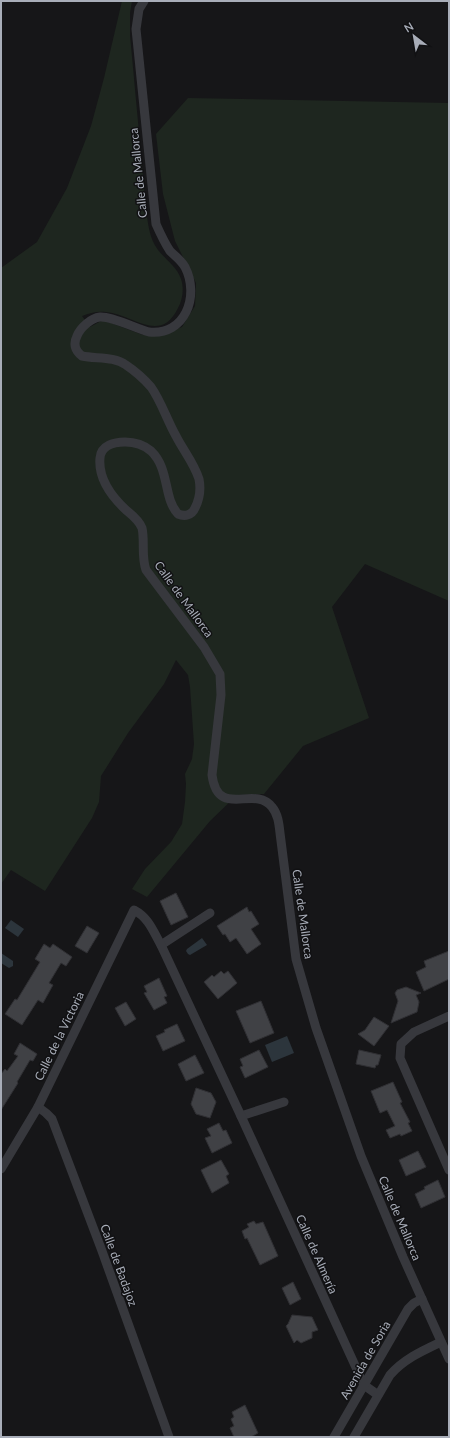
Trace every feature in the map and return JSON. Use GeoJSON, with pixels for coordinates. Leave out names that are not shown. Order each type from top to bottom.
{"type":"FeatureCollection","features":[{"type":"Feature","properties":{"kind":"street","name":"Calle de Mallorca"},"geometry":{"type":"LineString","coordinates":[[144,1],[139,9],[136,29],[156,224],[164,241],[184,266],[189,282],[190,300],[184,317],[178,324],[168,329],[156,333],[149,332],[101,317],[89,322],[80,330],[75,341],[75,347],[78,353],[82,356],[114,360],[124,363],[152,388],[176,436],[194,466],[199,479],[200,499],[194,511],[190,514],[183,516],[178,514],[172,505],[166,479],[158,461],[150,451],[132,442],[110,444],[103,449],[100,455],[100,468],[105,485],[125,509],[135,518],[142,528],[143,563],[146,570],[204,647],[220,674],[221,695],[212,775],[213,783],[217,791],[223,797],[232,799],[260,799],[272,806],[276,814],[296,959],[304,991],[360,1156],[449,1359]]}},
{"type":"Feature","properties":{"kind":"street","name":"Calle de Almería"},"geometry":{"type":"LineString","coordinates":[[134,910],[142,915],[150,925],[160,945],[241,1116],[364,1385],[378,1395]]}},
{"type":"Feature","properties":{"kind":"street","name":"Calle de la Victoria"},"geometry":{"type":"LineString","coordinates":[[1,1169],[38,1106],[134,910]]}},
{"type":"Feature","properties":{"kind":"street"},"geometry":{"type":"LineString","coordinates":[[160,945],[210,913]]}},
{"type":"Feature","properties":{"kind":"street"},"geometry":{"type":"LineString","coordinates":[[449,1016],[414,1032],[401,1044],[400,1058],[449,1170]]}},
{"type":"Feature","properties":{"kind":"street"},"geometry":{"type":"LineString","coordinates":[[241,1116],[284,1102]]}},
{"type":"Feature","properties":{"kind":"street","name":"Calle de Badajoz"},"geometry":{"type":"LineString","coordinates":[[38,1106],[52,1119],[102,1251],[169,1437]]}},
{"type":"Feature","properties":{"kind":"street","name":"Avenida de Soria"},"geometry":{"type":"LineString","coordinates":[[334,1437],[408,1309],[414,1303],[422,1299]]}},
{"type":"Feature","properties":{"kind":"street"},"geometry":{"type":"LineString","coordinates":[[354,1437],[390,1375],[401,1364],[441,1342]]}},
{"type":"Feature","properties":{"kind":"shaded area"},"geometry":{"type":"Polygon","coordinates":[[[122,1],[132,1],[130,13],[130,35],[149,230],[158,250],[174,267],[179,275],[182,282],[182,294],[178,308],[171,319],[163,325],[145,325],[116,314],[100,312],[82,316],[90,327],[103,320],[143,335],[166,333],[182,327],[195,306],[196,283],[175,241],[163,194],[156,134],[188,98],[449,103],[449,601],[365,564],[332,607],[369,718],[303,746],[264,794],[237,795],[210,821],[147,897],[132,889],[145,869],[171,842],[182,824],[185,802],[185,774],[192,759],[194,744],[188,675],[176,660],[164,684],[128,733],[101,776],[99,802],[92,818],[45,891],[11,870],[1,884],[1,268],[37,242],[67,188],[91,126],[122,1]]]}},
{"type":"Feature","properties":{"kind":"shaded area"},"geometry":{"type":"Polygon","coordinates":[[[11,920],[24,929],[18,937],[5,928],[11,920]]]}},
{"type":"Feature","properties":{"kind":"shaded area"},"geometry":{"type":"Polygon","coordinates":[[[202,938],[207,945],[190,955],[188,954],[186,951],[187,949],[202,938]]]}},
{"type":"Feature","properties":{"kind":"shaded area"},"geometry":{"type":"Polygon","coordinates":[[[1,953],[13,961],[13,966],[9,968],[1,963],[1,953]]]}},
{"type":"Feature","properties":{"kind":"shaded area"},"geometry":{"type":"Polygon","coordinates":[[[287,1036],[294,1053],[272,1062],[265,1045],[287,1036]]]}},
{"type":"Feature","properties":{"kind":"building"},"geometry":{"type":"Polygon","coordinates":[[[176,893],[188,917],[171,925],[160,901],[176,893]]]}},
{"type":"Feature","properties":{"kind":"building"},"geometry":{"type":"Polygon","coordinates":[[[247,907],[249,912],[251,911],[259,924],[251,929],[261,944],[247,954],[236,938],[230,942],[217,926],[247,907]]]}},
{"type":"Feature","properties":{"kind":"building"},"geometry":{"type":"Polygon","coordinates":[[[87,926],[99,933],[87,953],[75,946],[87,926]]]}},
{"type":"Feature","properties":{"kind":"building"},"geometry":{"type":"Polygon","coordinates":[[[44,944],[50,948],[53,944],[72,957],[66,966],[61,963],[49,983],[53,985],[43,1003],[38,1000],[22,1025],[5,1014],[15,999],[17,1000],[40,962],[35,959],[44,944]]]}},
{"type":"Feature","properties":{"kind":"building"},"geometry":{"type":"Polygon","coordinates":[[[449,951],[449,979],[424,991],[416,972],[426,967],[424,961],[449,951]]]}},
{"type":"Feature","properties":{"kind":"building"},"geometry":{"type":"Polygon","coordinates":[[[221,971],[224,974],[228,971],[237,983],[218,999],[204,982],[212,975],[214,977],[221,971]]]}},
{"type":"Feature","properties":{"kind":"building"},"geometry":{"type":"Polygon","coordinates":[[[159,978],[167,996],[164,997],[167,1003],[154,1010],[144,993],[147,992],[144,986],[159,978]]]}},
{"type":"Feature","properties":{"kind":"building"},"geometry":{"type":"Polygon","coordinates":[[[406,987],[421,993],[416,995],[419,1002],[417,1012],[391,1023],[398,1001],[395,993],[397,990],[406,987]]]}},
{"type":"Feature","properties":{"kind":"building"},"geometry":{"type":"Polygon","coordinates":[[[261,1001],[274,1033],[250,1043],[236,1011],[261,1001]]]}},
{"type":"Feature","properties":{"kind":"building"},"geometry":{"type":"Polygon","coordinates":[[[126,1002],[136,1019],[125,1026],[115,1008],[126,1002]]]}},
{"type":"Feature","properties":{"kind":"building"},"geometry":{"type":"Polygon","coordinates":[[[374,1017],[389,1026],[374,1046],[358,1034],[365,1030],[374,1017]]]}},
{"type":"Feature","properties":{"kind":"building"},"geometry":{"type":"Polygon","coordinates":[[[177,1024],[185,1041],[163,1051],[156,1036],[165,1032],[164,1030],[177,1024]]]}},
{"type":"Feature","properties":{"kind":"building"},"geometry":{"type":"Polygon","coordinates":[[[20,1043],[37,1054],[33,1061],[30,1060],[1,1110],[1,1074],[5,1069],[7,1071],[18,1056],[14,1054],[20,1043]]]}},
{"type":"Feature","properties":{"kind":"building"},"geometry":{"type":"Polygon","coordinates":[[[259,1050],[268,1067],[245,1078],[240,1067],[243,1066],[240,1059],[259,1050]]]}},
{"type":"Feature","properties":{"kind":"building"},"geometry":{"type":"Polygon","coordinates":[[[359,1050],[381,1055],[378,1065],[376,1065],[375,1068],[356,1064],[359,1050]]]}},
{"type":"Feature","properties":{"kind":"building"},"geometry":{"type":"Polygon","coordinates":[[[195,1055],[204,1073],[186,1081],[178,1064],[195,1055]]]}},
{"type":"Feature","properties":{"kind":"building"},"geometry":{"type":"Polygon","coordinates":[[[393,1082],[402,1102],[400,1103],[410,1122],[408,1123],[412,1131],[401,1136],[400,1134],[390,1138],[386,1130],[395,1126],[387,1110],[380,1113],[371,1091],[393,1082]]]}},
{"type":"Feature","properties":{"kind":"building"},"geometry":{"type":"Polygon","coordinates":[[[196,1088],[211,1093],[216,1102],[210,1118],[196,1114],[191,1104],[196,1088]]]}},
{"type":"Feature","properties":{"kind":"building"},"geometry":{"type":"Polygon","coordinates":[[[219,1123],[223,1131],[226,1130],[232,1143],[212,1153],[205,1138],[211,1136],[207,1129],[219,1123]]]}},
{"type":"Feature","properties":{"kind":"building"},"geometry":{"type":"Polygon","coordinates":[[[418,1151],[426,1167],[406,1176],[399,1160],[418,1151]]]}},
{"type":"Feature","properties":{"kind":"building"},"geometry":{"type":"Polygon","coordinates":[[[221,1160],[229,1174],[226,1176],[229,1183],[212,1193],[201,1170],[221,1160]]]}},
{"type":"Feature","properties":{"kind":"building"},"geometry":{"type":"Polygon","coordinates":[[[438,1180],[445,1197],[421,1208],[415,1194],[425,1189],[424,1187],[438,1180]]]}},
{"type":"Feature","properties":{"kind":"building"},"geometry":{"type":"Polygon","coordinates":[[[254,1221],[256,1224],[263,1222],[278,1256],[260,1265],[242,1231],[249,1227],[247,1224],[254,1221]]]}},
{"type":"Feature","properties":{"kind":"building"},"geometry":{"type":"Polygon","coordinates":[[[293,1282],[301,1299],[290,1305],[282,1288],[293,1282]]]}},
{"type":"Feature","properties":{"kind":"building"},"geometry":{"type":"Polygon","coordinates":[[[292,1315],[312,1317],[318,1330],[312,1332],[312,1338],[301,1343],[297,1340],[294,1343],[286,1326],[292,1315]]]}},
{"type":"Feature","properties":{"kind":"building"},"geometry":{"type":"Polygon","coordinates":[[[245,1405],[258,1433],[251,1437],[234,1437],[230,1428],[234,1426],[231,1419],[234,1417],[232,1412],[245,1405]]]}}]}
